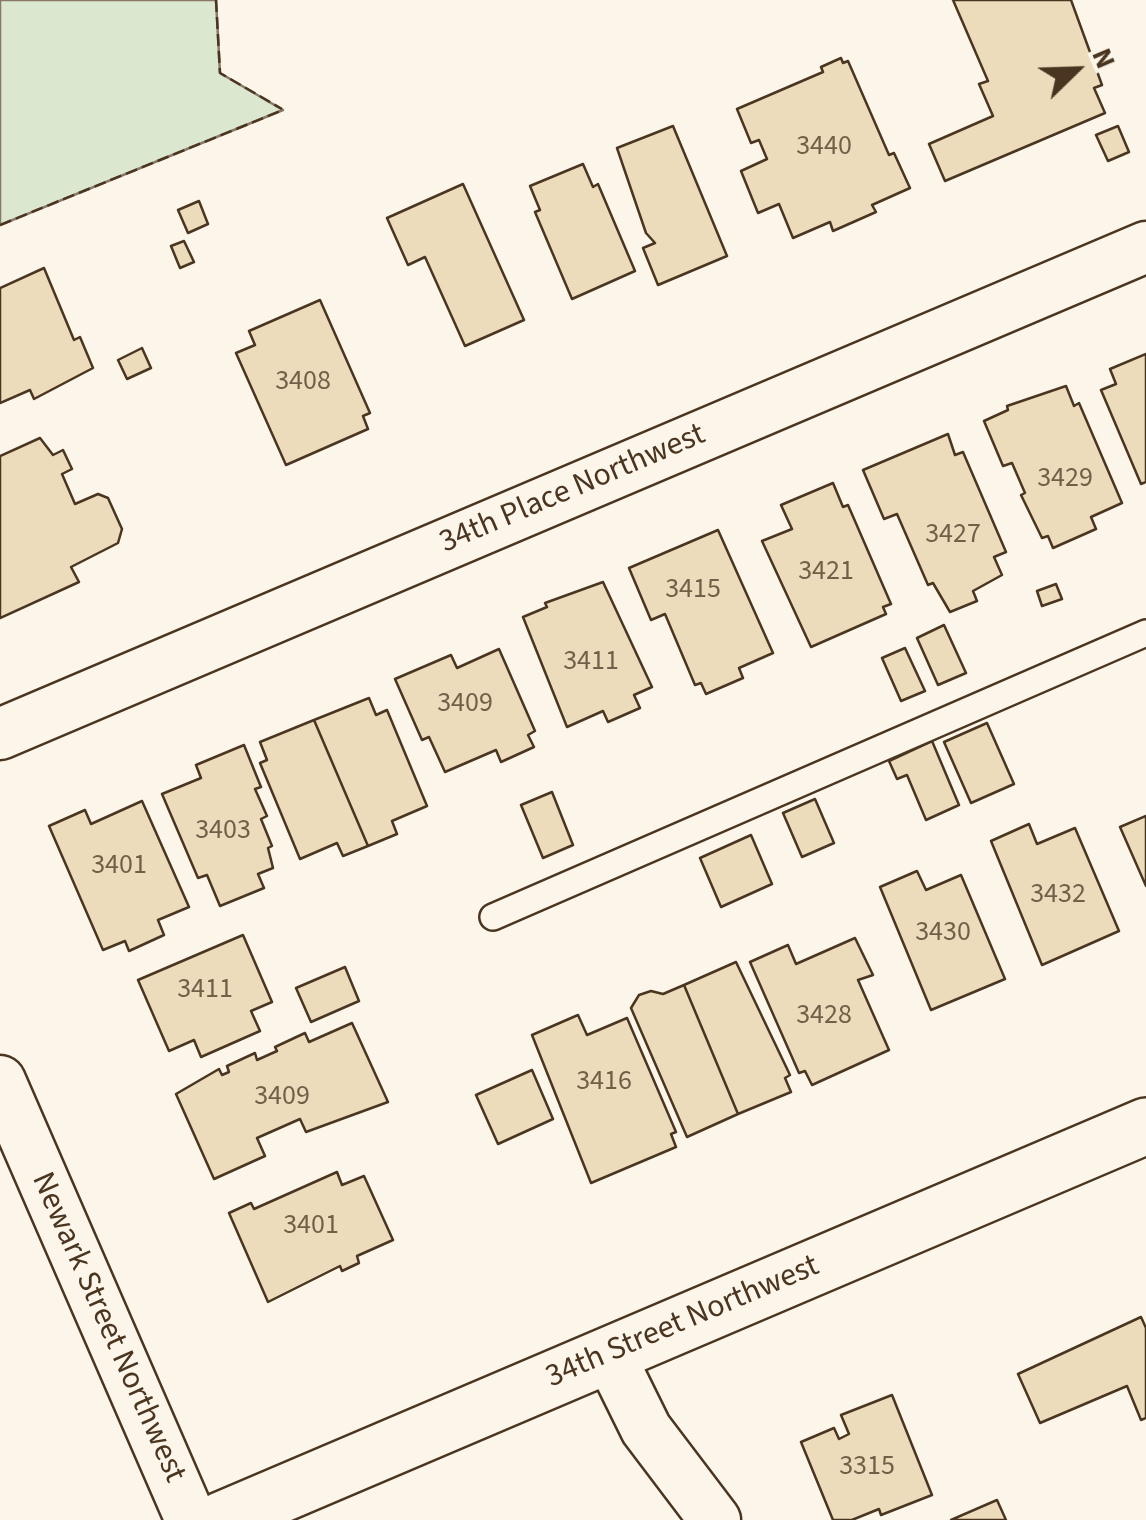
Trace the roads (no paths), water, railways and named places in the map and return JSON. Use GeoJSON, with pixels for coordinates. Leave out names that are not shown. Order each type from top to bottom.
{"type":"FeatureCollection","features":[{"type":"Feature","properties":{"kind":"main road","name":"34th Street Northwest"},"geometry":{"type":"LineString","coordinates":[[221,1520],[1146,1126]]}},
{"type":"Feature","properties":{"kind":"street","name":"34th Place Northwest"},"geometry":{"type":"LineString","coordinates":[[0,734],[1146,247]]}},
{"type":"Feature","properties":{"kind":"street","name":"Newark Street Northwest"},"geometry":{"type":"LineString","coordinates":[[0,1081],[190,1520]]}},
{"type":"Feature","properties":{"kind":"street"},"geometry":{"type":"LineString","coordinates":[[609,1354],[646,1428],[715,1520]]}},
{"type":"Feature","properties":{"kind":"lane"},"geometry":{"type":"LineString","coordinates":[[494,917],[1146,633]]}}]}
